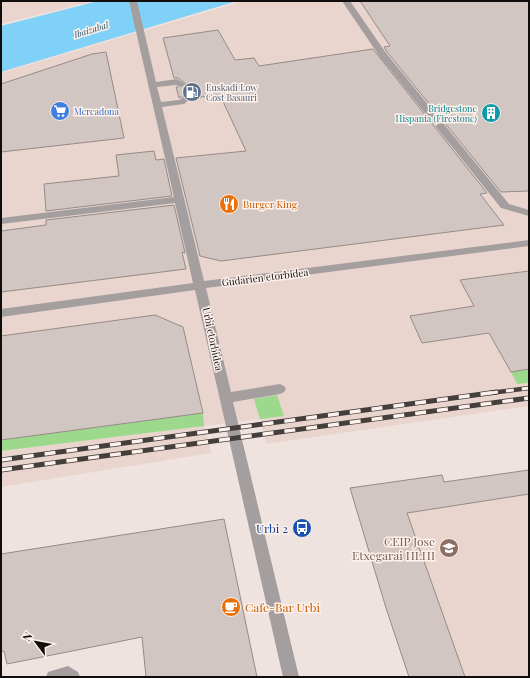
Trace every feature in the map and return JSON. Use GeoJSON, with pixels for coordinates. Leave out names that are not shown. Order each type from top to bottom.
{"type":"FeatureCollection","features":[{"type":"Feature","properties":{"kind":"street","name":"Urbi etorbidea"},"geometry":{"type":"LineString","coordinates":[[133,1],[292,677]]}},
{"type":"Feature","properties":{"kind":"street"},"geometry":{"type":"LineString","coordinates":[[346,1],[384,55],[505,206],[529,213]]}},
{"type":"Feature","properties":{"kind":"street"},"geometry":{"type":"LineString","coordinates":[[152,85],[177,82],[182,84]]}},
{"type":"Feature","properties":{"kind":"street"},"geometry":{"type":"LineString","coordinates":[[157,105],[181,102],[186,99]]}},
{"type":"Feature","properties":{"kind":"street"},"geometry":{"type":"LineString","coordinates":[[1,221],[180,199]]}},
{"type":"Feature","properties":{"kind":"street","name":"Gudarien etorbidea"},"geometry":{"type":"LineString","coordinates":[[1,313],[529,243]]}},
{"type":"Feature","properties":{"kind":"street"},"geometry":{"type":"LineString","coordinates":[[226,398],[280,389]]}},
{"type":"Feature","properties":{"kind":"street"},"geometry":{"type":"LineString","coordinates":[[54,677],[68,674],[72,677]]}},
{"type":"Feature","properties":{"kind":"shaded area"},"geometry":{"type":"Polygon","coordinates":[[[1,1],[94,1],[1,24],[1,1]]]}},
{"type":"Feature","properties":{"kind":"shaded area"},"geometry":{"type":"Polygon","coordinates":[[[243,1],[529,1],[529,369],[511,372],[517,384],[529,383],[529,406],[266,444],[260,419],[205,426],[211,453],[1,487],[1,451],[204,426],[1,440],[1,73],[243,1]]]}},
{"type":"Feature","properties":{"kind":"shaded area","name":"CEIP Jose Etxegarai HLHI"},"geometry":{"type":"Polygon","coordinates":[[[529,470],[529,677],[409,677],[350,488],[442,475],[445,482],[529,470]]]}},
{"type":"Feature","properties":{"kind":"green space"},"geometry":{"type":"Polygon","coordinates":[[[529,369],[529,383],[517,384],[511,372],[529,369]]]}},
{"type":"Feature","properties":{"kind":"green space"},"geometry":{"type":"Polygon","coordinates":[[[277,395],[284,416],[260,419],[254,399],[277,395]]]}},
{"type":"Feature","properties":{"kind":"green space"},"geometry":{"type":"Polygon","coordinates":[[[203,413],[204,426],[1,451],[1,440],[203,413]]]}},
{"type":"Feature","properties":{"kind":"water","name":"Ibaizabal"},"geometry":{"type":"Polygon","coordinates":[[[98,1],[237,1],[1,72],[1,26],[98,1]]]}},
{"type":"Feature","properties":{"kind":"building","name":"Bridgestone Hispania (Firestone)"},"geometry":{"type":"Polygon","coordinates":[[[360,1],[529,1],[529,191],[501,192],[387,52],[384,47],[390,46],[360,1]]]}},
{"type":"Feature","properties":{"kind":"building"},"geometry":{"type":"Polygon","coordinates":[[[218,30],[235,60],[254,58],[259,66],[373,49],[487,193],[480,194],[504,225],[221,261],[200,256],[176,158],[246,151],[220,95],[191,98],[185,95],[179,98],[176,87],[182,88],[186,84],[178,78],[174,78],[163,38],[218,30]]]}},
{"type":"Feature","properties":{"kind":"building","name":"Mercadona"},"geometry":{"type":"Polygon","coordinates":[[[106,52],[124,138],[1,152],[1,84],[92,54],[106,52]]]}},
{"type":"Feature","properties":{"kind":"building"},"geometry":{"type":"Polygon","coordinates":[[[154,151],[156,160],[164,159],[172,196],[46,211],[44,184],[119,176],[116,155],[154,151]]]}},
{"type":"Feature","properties":{"kind":"building"},"geometry":{"type":"Polygon","coordinates":[[[174,205],[185,253],[182,252],[186,269],[1,292],[1,231],[46,225],[46,220],[174,205]]]}},
{"type":"Feature","properties":{"kind":"building"},"geometry":{"type":"Polygon","coordinates":[[[529,271],[529,369],[511,372],[489,333],[422,343],[410,316],[474,306],[460,280],[529,271]]]}},
{"type":"Feature","properties":{"kind":"building"},"geometry":{"type":"Polygon","coordinates":[[[155,315],[183,327],[203,413],[1,440],[1,336],[155,315]]]}},
{"type":"Feature","properties":{"kind":"building"},"geometry":{"type":"Polygon","coordinates":[[[529,470],[529,494],[407,513],[465,677],[409,677],[386,608],[350,488],[442,475],[444,482],[529,470]]]}},
{"type":"Feature","properties":{"kind":"building"},"geometry":{"type":"Polygon","coordinates":[[[224,519],[257,677],[146,677],[142,637],[7,664],[4,651],[1,652],[1,554],[224,519]]]}},
{"type":"Feature","properties":{"kind":"tunnel"},"geometry":{"type":"LineString","coordinates":[[181,84],[186,99]]}},
{"type":"Feature","properties":{"kind":"railway"},"geometry":{"type":"LineString","coordinates":[[490,393],[529,388]]}},
{"type":"Feature","properties":{"kind":"railway"},"geometry":{"type":"LineString","coordinates":[[1,460],[497,392]]}},
{"type":"Feature","properties":{"kind":"railway"},"geometry":{"type":"LineString","coordinates":[[1,470],[529,398]]}},
{"type":"Feature","properties":{"kind":"place","name":"Euskadi Low Cost Basauri"},"geometry":{"type":"Point","coordinates":[192,92]}},
{"type":"Feature","properties":{"kind":"place","name":"Mercadona"},"geometry":{"type":"Point","coordinates":[60,111]}},
{"type":"Feature","properties":{"kind":"place","name":"Bridgestone Hispania (Firestone)"},"geometry":{"type":"Point","coordinates":[491,113]}},
{"type":"Feature","properties":{"kind":"place","name":"Burger King"},"geometry":{"type":"Point","coordinates":[229,204]}},
{"type":"Feature","properties":{"kind":"place","name":"Urbi 2"},"geometry":{"type":"Point","coordinates":[302,528]}},
{"type":"Feature","properties":{"kind":"place","name":"CEIP Jose Etxegarai HLHI"},"geometry":{"type":"Point","coordinates":[449,548]}},
{"type":"Feature","properties":{"kind":"place","name":"Cafe-Bar Urbi"},"geometry":{"type":"Point","coordinates":[231,607]}}]}
